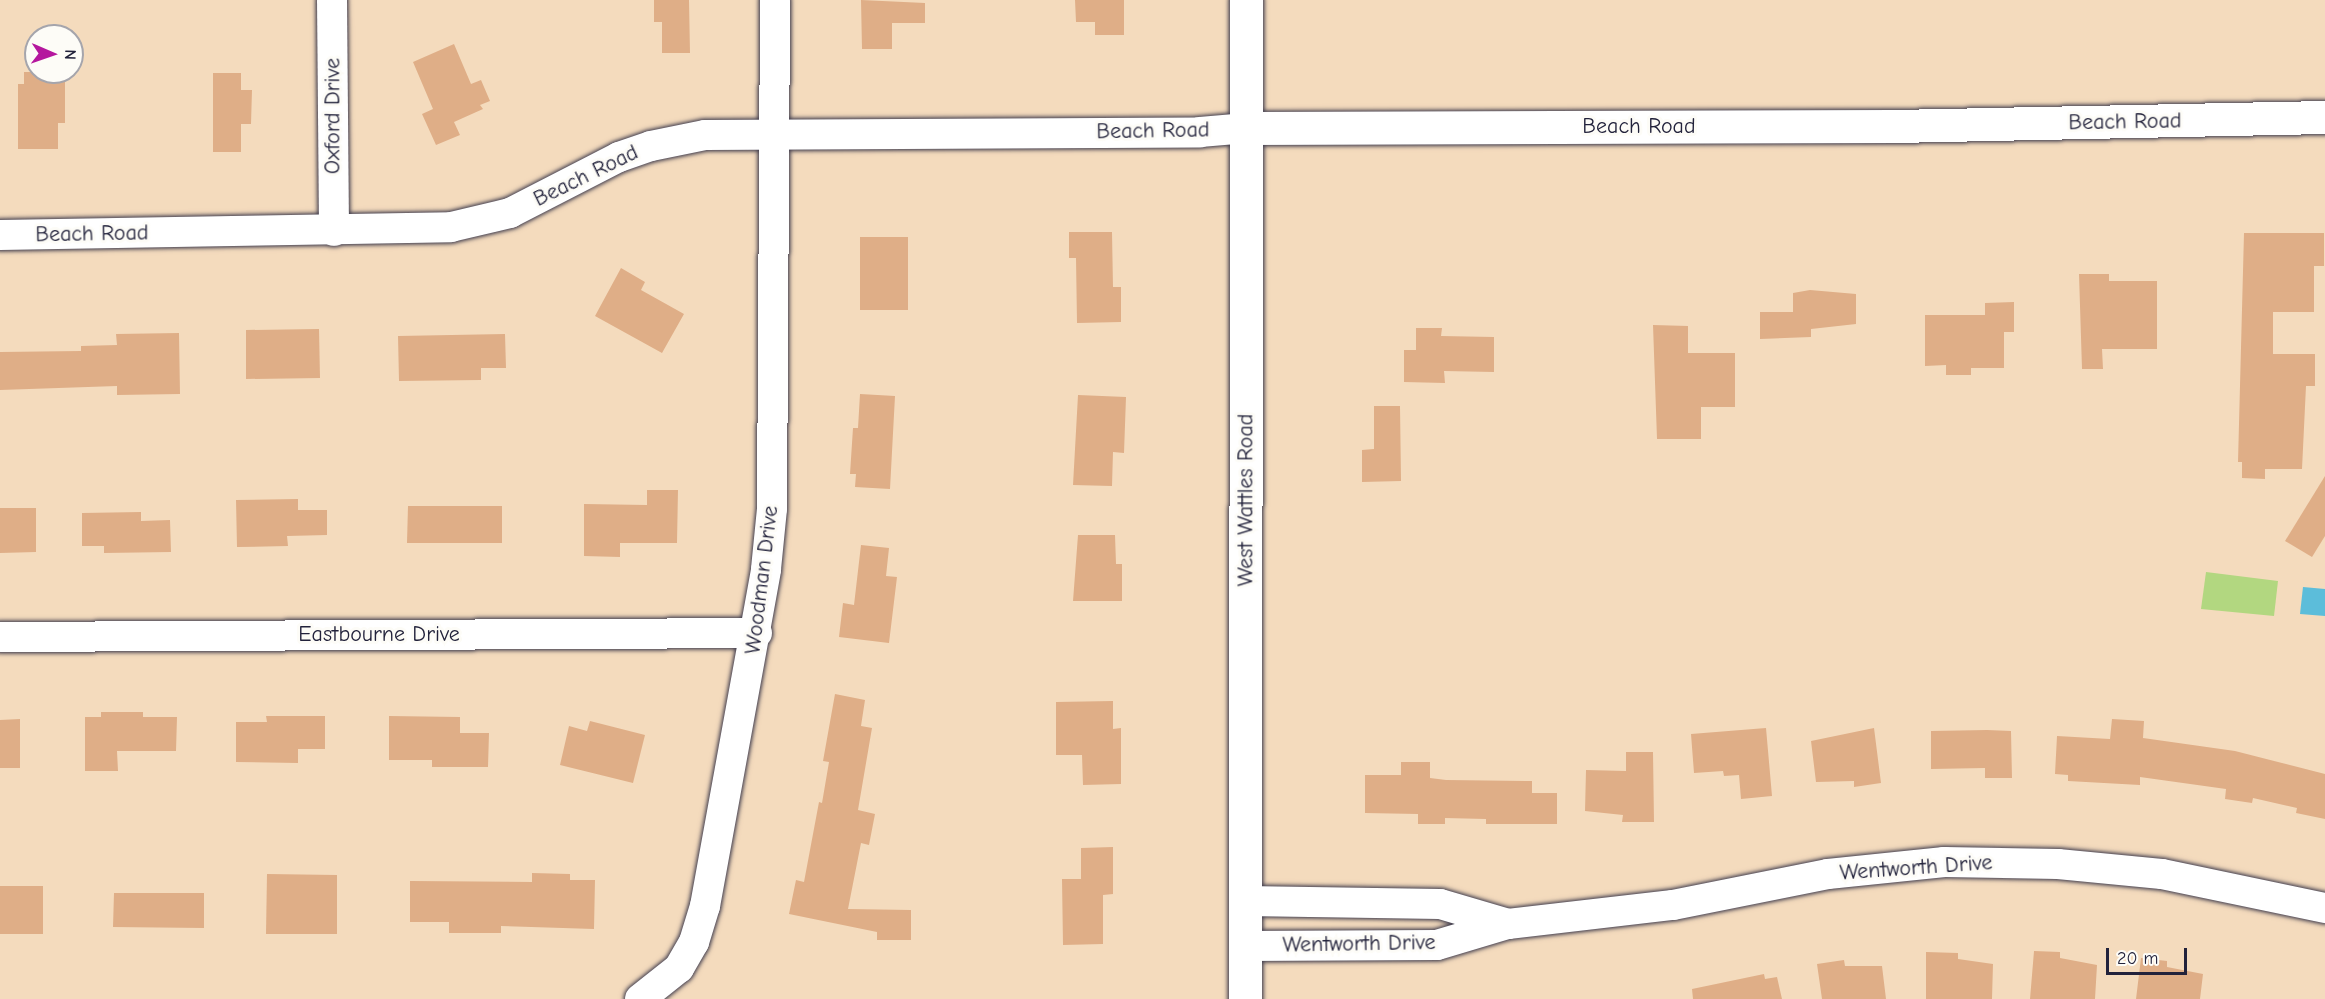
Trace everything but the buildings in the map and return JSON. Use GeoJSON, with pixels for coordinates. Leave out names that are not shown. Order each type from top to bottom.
{"type":"FeatureCollection","features":[{"type":"Feature","properties":{"kind":"street","name":"Oxford Drive"},"geometry":{"type":"LineString","coordinates":[[332,0],[334,231]]}},
{"type":"Feature","properties":{"kind":"street","name":"Woodman Drive"},"geometry":{"type":"LineString","coordinates":[[640,999],[679,968],[696,933],[729,790],[758,633],[772,509],[776,0]]}},
{"type":"Feature","properties":{"kind":"street","name":"West Wattles Road"},"geometry":{"type":"LineString","coordinates":[[1245,999],[1246,0]]}},
{"type":"Feature","properties":{"kind":"street","name":"Beach Road"},"geometry":{"type":"LineString","coordinates":[[0,235],[414,230],[482,221],[510,213],[619,157],[651,146],[705,135],[1200,132],[1247,128],[1895,126],[2325,117]]}},
{"type":"Feature","properties":{"kind":"street","name":"Eastbourne Drive"},"geometry":{"type":"LineString","coordinates":[[0,637],[758,633]]}},
{"type":"Feature","properties":{"kind":"street","name":"Wentworth Drive"},"geometry":{"type":"LineString","coordinates":[[1244,946],[1437,945],[1508,924],[1673,905],[1828,874],[1944,862],[2058,864],[2162,873],[2325,908]]}},
{"type":"Feature","properties":{"kind":"street","name":"Wentworth Drive"},"geometry":{"type":"LineString","coordinates":[[1245,901],[1440,904],[1508,924]]}},
{"type":"Feature","properties":{"kind":"green space"},"geometry":{"type":"Polygon","coordinates":[[[2206,572],[2278,581],[2274,616],[2201,609],[2206,572]]]}},
{"type":"Feature","properties":{"kind":"water"},"geometry":{"type":"Polygon","coordinates":[[[2303,587],[2325,589],[2325,616],[2300,614],[2303,587]]]}}]}
